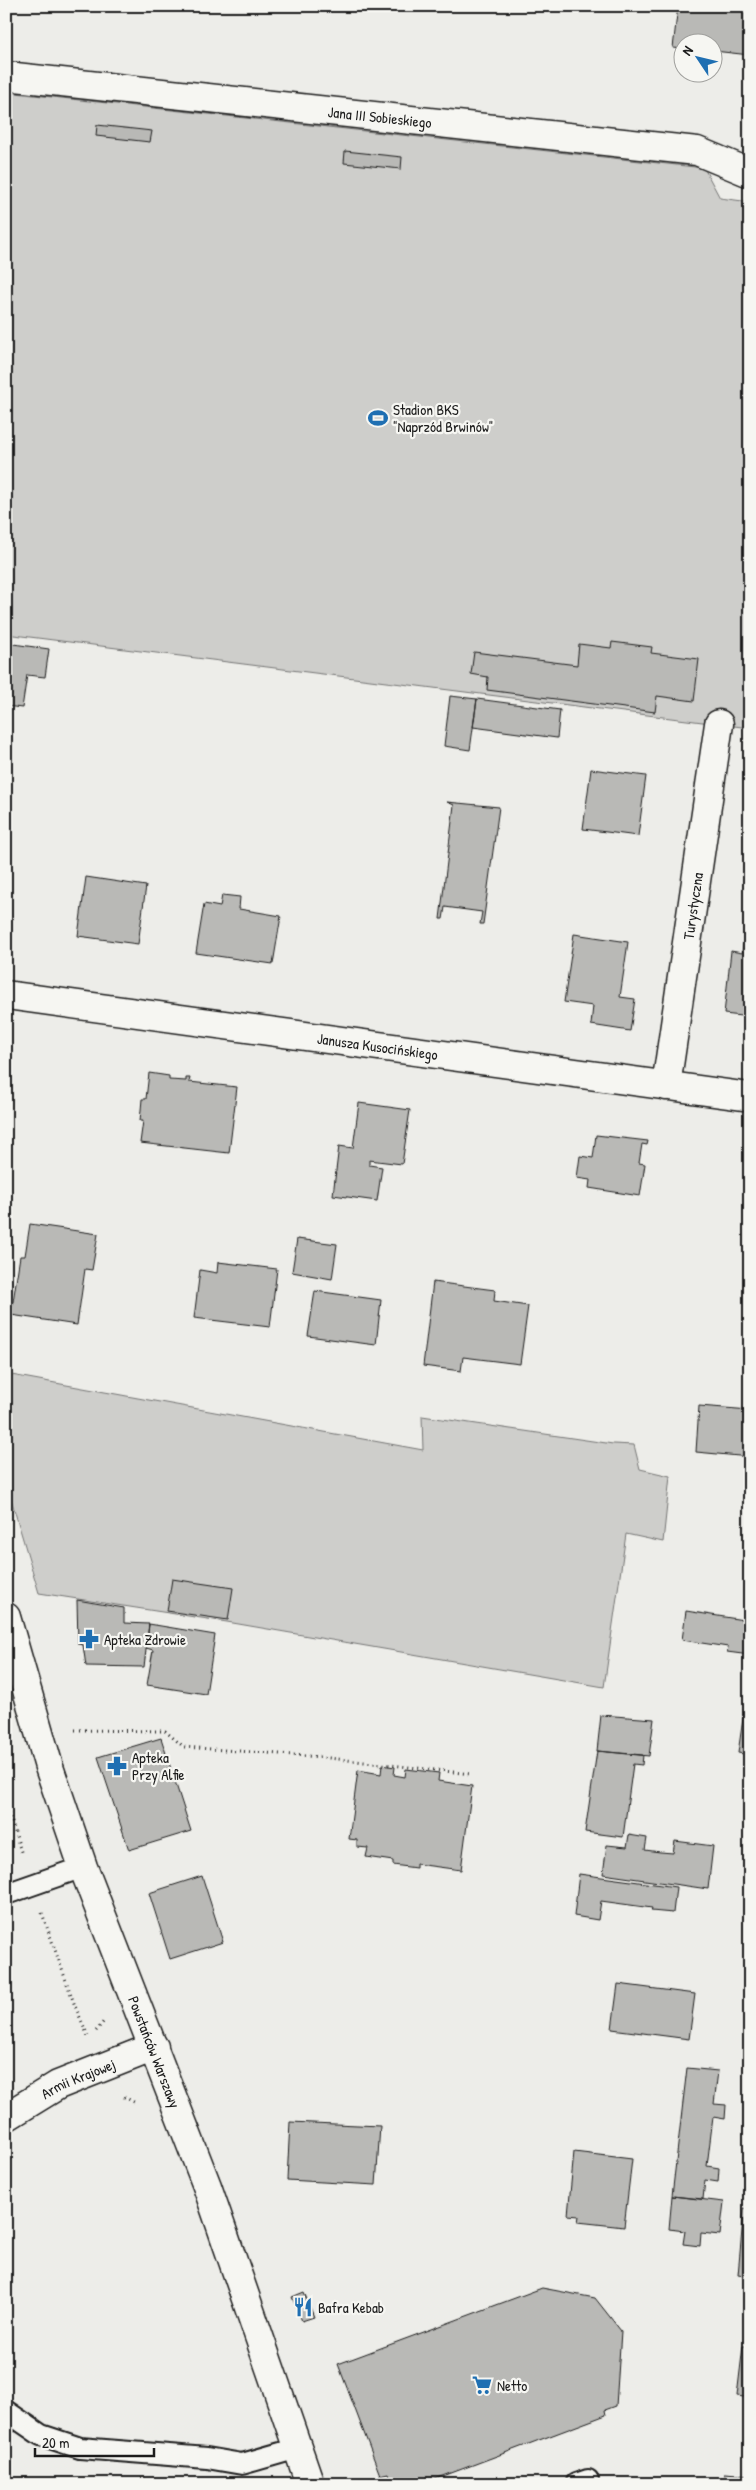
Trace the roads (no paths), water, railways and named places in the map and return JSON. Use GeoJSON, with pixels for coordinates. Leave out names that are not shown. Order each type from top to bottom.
{"type":"FeatureCollection","features":[{"type":"Feature","properties":{"kind":"street","name":"Jana III Sobieskiego"},"geometry":{"type":"LineString","coordinates":[[6,76],[697,151],[750,173]]}},
{"type":"Feature","properties":{"kind":"street","name":"Turystyczna"},"geometry":{"type":"LineString","coordinates":[[666,1086],[719,724]]}},
{"type":"Feature","properties":{"kind":"street","name":"Janusza Kusocińskiego"},"geometry":{"type":"LineString","coordinates":[[6,995],[750,1097]]}},
{"type":"Feature","properties":{"kind":"street","name":"Powstańców Warszawy"},"geometry":{"type":"LineString","coordinates":[[6,1617],[49,1767],[83,1867],[207,2186],[310,2484]]}},
{"type":"Feature","properties":{"kind":"street","name":"Armii Krajowej"},"geometry":{"type":"LineString","coordinates":[[6,2117],[58,2085],[154,2047]]}},
{"type":"Feature","properties":{"kind":"lane"},"geometry":{"type":"LineString","coordinates":[[6,1894],[83,1867]]}},
{"type":"Feature","properties":{"kind":"lane"},"geometry":{"type":"LineString","coordinates":[[6,2411],[41,2435],[80,2448],[207,2458],[242,2464],[298,2448]]}},
{"type":"Feature","properties":{"kind":"place","name":"Stadion BKS \"Naprzód Brwinów\""},"geometry":{"type":"Point","coordinates":[378,418]}},
{"type":"Feature","properties":{"kind":"place","name":"Apteka Zdrowie"},"geometry":{"type":"Point","coordinates":[89,1639]}},
{"type":"Feature","properties":{"kind":"place","name":"Apteka Przy Alfie"},"geometry":{"type":"Point","coordinates":[117,1766]}},
{"type":"Feature","properties":{"kind":"place","name":"Bafra Kebab"},"geometry":{"type":"Point","coordinates":[303,2307]}},
{"type":"Feature","properties":{"kind":"place","name":"Netto"},"geometry":{"type":"Point","coordinates":[482,2385]}}]}
